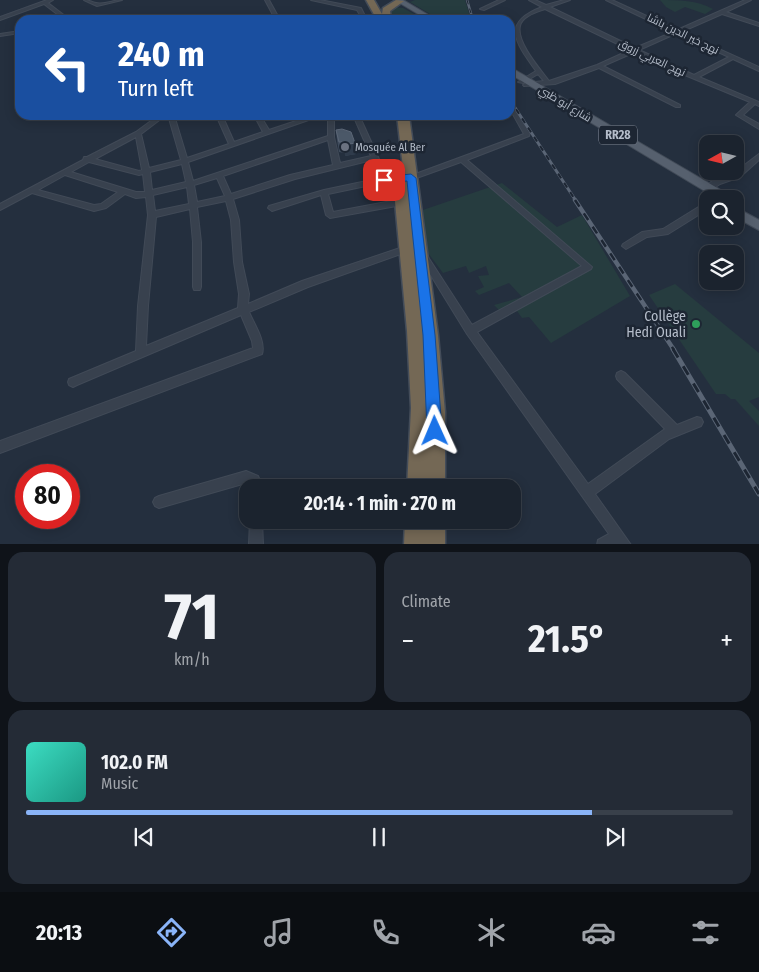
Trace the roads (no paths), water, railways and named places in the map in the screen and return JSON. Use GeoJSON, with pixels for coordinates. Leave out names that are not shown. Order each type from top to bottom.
{"type":"FeatureCollection","features":[{"type":"Feature","properties":{"kind":"highway"},"geometry":{"type":"LineString","coordinates":[[370,0],[382,14],[396,2]]}},
{"type":"Feature","properties":{"kind":"highway"},"geometry":{"type":"LineString","coordinates":[[395,120],[398,178],[413,248],[421,408],[418,479]]}},
{"type":"Feature","properties":{"kind":"highway"},"geometry":{"type":"LineString","coordinates":[[403,120],[398,178],[429,335],[435,412],[434,479]]}},
{"type":"Feature","properties":{"kind":"highway"},"geometry":{"type":"LineString","coordinates":[[416,544],[417,529]]}},
{"type":"Feature","properties":{"kind":"highway"},"geometry":{"type":"LineString","coordinates":[[433,529],[433,544]]}},
{"type":"Feature","properties":{"kind":"main road"},"geometry":{"type":"LineString","coordinates":[[396,2],[417,15]]}},
{"type":"Feature","properties":{"kind":"main road"},"geometry":{"type":"LineString","coordinates":[[396,2],[423,15]]}},
{"type":"Feature","properties":{"kind":"main road","name":"شارع أبو ظبي"},"geometry":{"type":"LineString","coordinates":[[515,74],[526,83],[674,171],[711,190]]}},
{"type":"Feature","properties":{"kind":"main road","name":"شارع أبو ظبي"},"geometry":{"type":"LineString","coordinates":[[515,78],[561,102],[674,171],[701,190]]}},
{"type":"Feature","properties":{"kind":"main road"},"geometry":{"type":"LineString","coordinates":[[548,83],[561,102]]}},
{"type":"Feature","properties":{"kind":"main road"},"geometry":{"type":"LineString","coordinates":[[744,208],[759,217]]}},
{"type":"Feature","properties":{"kind":"main road"},"geometry":{"type":"LineString","coordinates":[[744,217],[759,226]]}},
{"type":"Feature","properties":{"kind":"street"},"geometry":{"type":"LineString","coordinates":[[0,19],[51,0]]}},
{"type":"Feature","properties":{"kind":"street"},"geometry":{"type":"LineString","coordinates":[[86,0],[97,5],[120,0]]}},
{"type":"Feature","properties":{"kind":"street"},"geometry":{"type":"LineString","coordinates":[[267,0],[274,15]]}},
{"type":"Feature","properties":{"kind":"street"},"geometry":{"type":"LineString","coordinates":[[314,0],[359,9],[362,15]]}},
{"type":"Feature","properties":{"kind":"street"},"geometry":{"type":"LineString","coordinates":[[482,8],[503,0]]}},
{"type":"Feature","properties":{"kind":"street","name":"نهج العربي زروق"},"geometry":{"type":"LineString","coordinates":[[531,0],[634,51],[756,103]]}},
{"type":"Feature","properties":{"kind":"street"},"geometry":{"type":"LineString","coordinates":[[548,83],[524,48],[516,30],[517,24],[524,17],[568,0]]}},
{"type":"Feature","properties":{"kind":"street","name":"نهج خير الدين باشا"},"geometry":{"type":"LineString","coordinates":[[608,0],[759,69]]}},
{"type":"Feature","properties":{"kind":"street"},"geometry":{"type":"LineString","coordinates":[[526,83],[555,82],[599,66],[749,0]]}},
{"type":"Feature","properties":{"kind":"street"},"geometry":{"type":"LineString","coordinates":[[44,2],[62,15]]}},
{"type":"Feature","properties":{"kind":"street"},"geometry":{"type":"LineString","coordinates":[[722,12],[759,25]]}},
{"type":"Feature","properties":{"kind":"street"},"geometry":{"type":"LineString","coordinates":[[4,23],[8,16]]}},
{"type":"Feature","properties":{"kind":"street"},"geometry":{"type":"LineString","coordinates":[[0,32],[15,32]]}},
{"type":"Feature","properties":{"kind":"street"},"geometry":{"type":"LineString","coordinates":[[694,77],[732,58]]}},
{"type":"Feature","properties":{"kind":"street"},"geometry":{"type":"LineString","coordinates":[[599,66],[678,106]]}},
{"type":"Feature","properties":{"kind":"street"},"geometry":{"type":"LineString","coordinates":[[526,83],[539,71]]}},
{"type":"Feature","properties":{"kind":"street"},"geometry":{"type":"LineString","coordinates":[[756,103],[739,115],[759,127]]}},
{"type":"Feature","properties":{"kind":"street"},"geometry":{"type":"LineString","coordinates":[[272,208],[324,192],[398,178],[463,160],[527,135],[515,112]]}},
{"type":"Feature","properties":{"kind":"street"},"geometry":{"type":"LineString","coordinates":[[0,207],[86,159],[138,133],[156,120]]}},
{"type":"Feature","properties":{"kind":"street"},"geometry":{"type":"LineString","coordinates":[[173,120],[185,161],[194,205],[199,249],[197,287]]}},
{"type":"Feature","properties":{"kind":"street"},"geometry":{"type":"LineString","coordinates":[[220,120],[232,144]]}},
{"type":"Feature","properties":{"kind":"street"},"geometry":{"type":"LineString","coordinates":[[260,120],[267,133]]}},
{"type":"Feature","properties":{"kind":"street"},"geometry":{"type":"LineString","coordinates":[[86,159],[133,173],[146,171],[185,161],[267,133],[295,120]]}},
{"type":"Feature","properties":{"kind":"street"},"geometry":{"type":"LineString","coordinates":[[331,120],[330,137],[337,166]]}},
{"type":"Feature","properties":{"kind":"street"},"geometry":{"type":"LineString","coordinates":[[358,120],[374,157],[398,178]]}},
{"type":"Feature","properties":{"kind":"street"},"geometry":{"type":"LineString","coordinates":[[138,133],[152,215],[143,306],[141,352]]}},
{"type":"Feature","properties":{"kind":"street"},"geometry":{"type":"LineString","coordinates":[[64,172],[136,195],[190,184],[330,137]]}},
{"type":"Feature","properties":{"kind":"street"},"geometry":{"type":"LineString","coordinates":[[708,188],[717,182],[737,175],[759,156]]}},
{"type":"Feature","properties":{"kind":"street"},"geometry":{"type":"LineString","coordinates":[[152,215],[229,197],[293,177],[374,157]]}},
{"type":"Feature","properties":{"kind":"street"},"geometry":{"type":"LineString","coordinates":[[463,160],[588,267],[470,330]]}},
{"type":"Feature","properties":{"kind":"street"},"geometry":{"type":"LineString","coordinates":[[0,447],[257,353],[259,349],[257,341],[243,310],[244,294],[238,262],[235,220],[229,197],[219,175]]}},
{"type":"Feature","properties":{"kind":"street"},"geometry":{"type":"LineString","coordinates":[[31,190],[94,208],[104,206],[124,191]]}},
{"type":"Feature","properties":{"kind":"street"},"geometry":{"type":"LineString","coordinates":[[324,192],[330,215],[402,202]]}},
{"type":"Feature","properties":{"kind":"street"},"geometry":{"type":"LineString","coordinates":[[626,246],[645,234],[665,232],[699,211]]}},
{"type":"Feature","properties":{"kind":"street"},"geometry":{"type":"LineString","coordinates":[[73,382],[314,281],[413,248],[622,540],[603,544]]}},
{"type":"Feature","properties":{"kind":"street"},"geometry":{"type":"LineString","coordinates":[[621,376],[674,430]]}},
{"type":"Feature","properties":{"kind":"street"},"geometry":{"type":"LineString","coordinates":[[588,492],[674,430],[698,422]]}},
{"type":"Feature","properties":{"kind":"street"},"geometry":{"type":"LineString","coordinates":[[159,502],[246,477],[251,479]]}},
{"type":"Feature","properties":{"kind":"street"},"geometry":{"type":"LineString","coordinates":[[256,529],[256,544]]}},
{"type":"Feature","properties":{"kind":"railway"},"geometry":{"type":"LineString","coordinates":[[467,0],[472,15]]}},
{"type":"Feature","properties":{"kind":"railway"},"geometry":{"type":"LineString","coordinates":[[515,108],[576,201]]}},
{"type":"Feature","properties":{"kind":"railway"},"geometry":{"type":"LineString","coordinates":[[575,200],[674,350]]}},
{"type":"Feature","properties":{"kind":"railway"},"geometry":{"type":"LineString","coordinates":[[673,349],[759,494]]}},
{"type":"Feature","properties":{"kind":"place","name":"Mosquée Al Ber"},"geometry":{"type":"Point","coordinates":[345,147]}},
{"type":"Feature","properties":{"kind":"place","name":"Collège Hedi Ouali"},"geometry":{"type":"Point","coordinates":[696,324]}}]}
